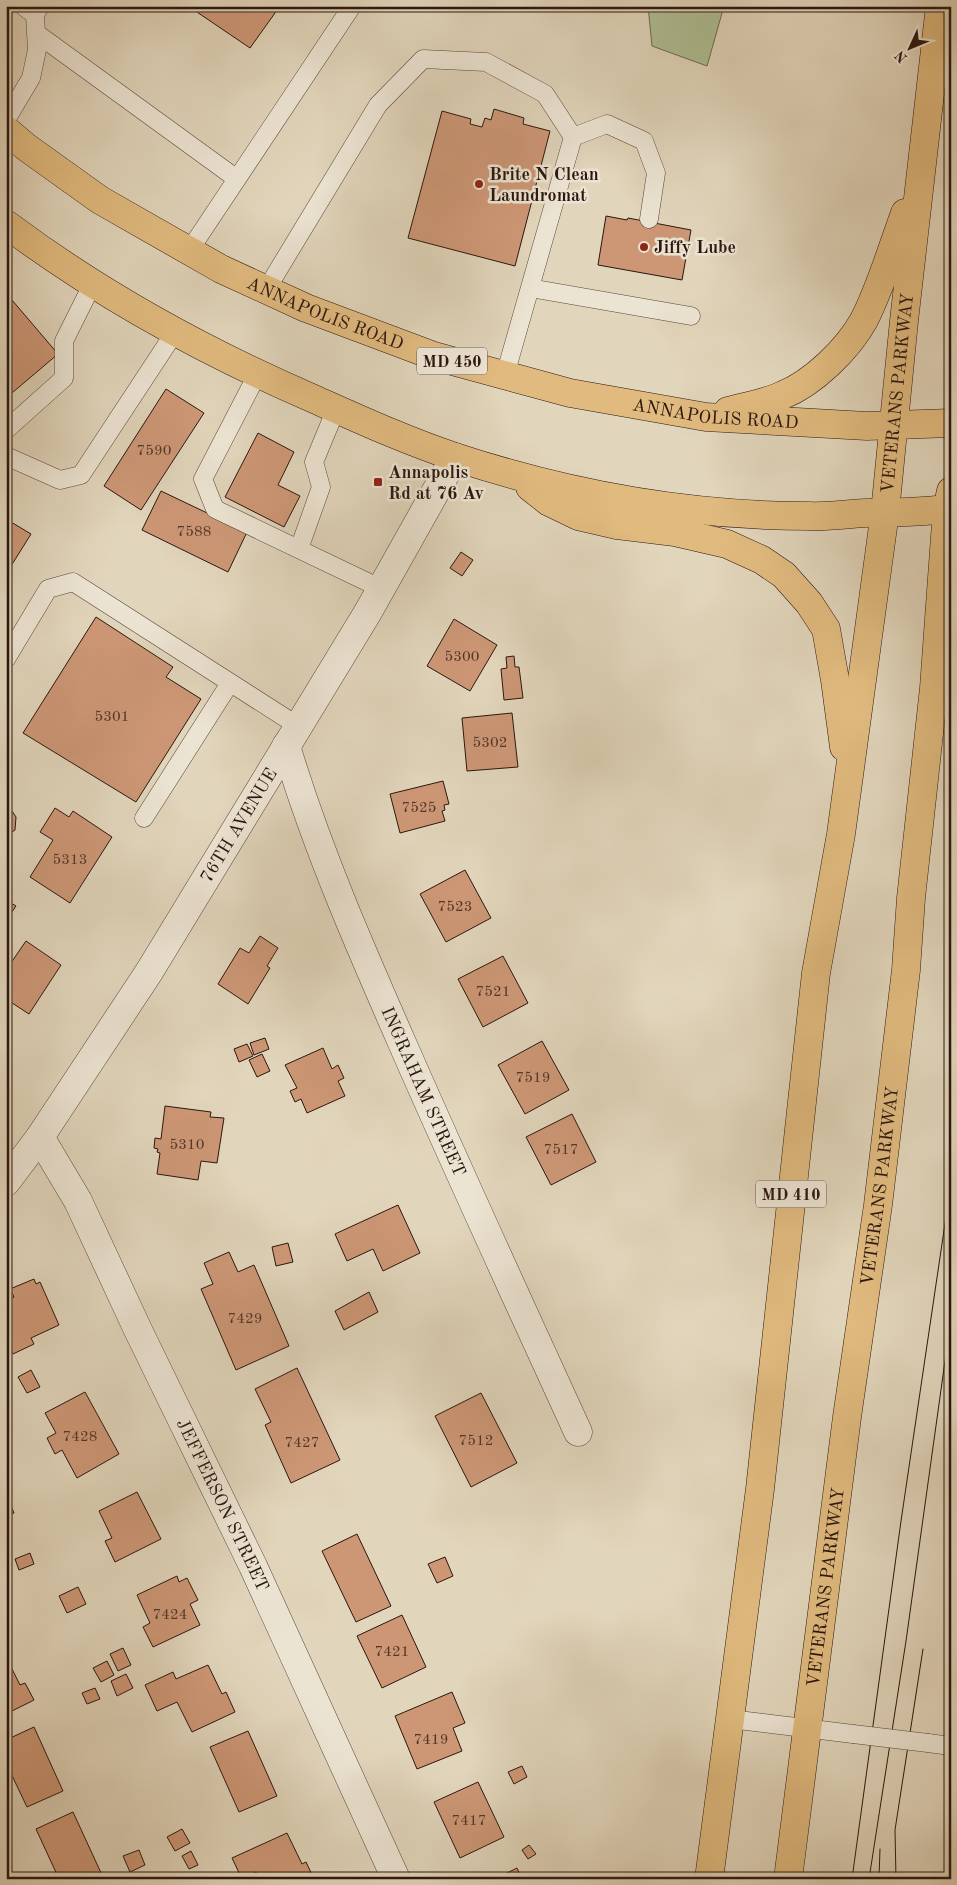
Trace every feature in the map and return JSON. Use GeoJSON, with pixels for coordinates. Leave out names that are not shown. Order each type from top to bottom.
{"type":"FeatureCollection","features":[{"type":"Feature","properties":{"kind":"main road","name":"VETERANS PARKWAY"},"geometry":{"type":"LineString","coordinates":[[710,1879],[760,1489],[816,973],[849,781],[885,512],[920,171],[940,6]]}},
{"type":"Feature","properties":{"kind":"main road","name":"ANNAPOLIS ROAD"},"geometry":{"type":"LineString","coordinates":[[6,130],[26,147],[100,200],[221,269],[306,308],[434,356],[570,393],[706,417],[867,426],[951,423]]}},
{"type":"Feature","properties":{"kind":"main road"},"geometry":{"type":"LineString","coordinates":[[706,417],[782,396],[800,387],[814,377],[847,343],[863,321],[880,282],[920,171]]}},
{"type":"Feature","properties":{"kind":"main road"},"geometry":{"type":"LineString","coordinates":[[6,224],[93,283],[175,332],[258,373],[385,431],[455,457],[558,487],[700,511],[810,516],[885,512],[949,502]]}},
{"type":"Feature","properties":{"kind":"main road","name":"VETERANS PARKWAY"},"geometry":{"type":"LineString","coordinates":[[513,473],[549,502],[578,516],[617,525],[675,532],[727,544],[762,560],[784,575],[809,603],[826,628],[836,680],[849,781]]}},
{"type":"Feature","properties":{"kind":"main road","name":"VETERANS PARKWAY"},"geometry":{"type":"LineString","coordinates":[[788,1879],[847,1417],[878,1204],[904,979],[934,688],[949,502]]}},
{"type":"Feature","properties":{"kind":"street","name":"76TH AVENUE"},"geometry":{"type":"LineString","coordinates":[[6,1182],[40,1137],[148,972],[382,588],[455,457]]}},
{"type":"Feature","properties":{"kind":"street","name":"INGRAHAM STREET"},"geometry":{"type":"LineString","coordinates":[[292,736],[300,791],[325,861],[444,1138],[578,1432]]}},
{"type":"Feature","properties":{"kind":"street","name":"JEFFERSON STREET"},"geometry":{"type":"LineString","coordinates":[[40,1137],[78,1201],[138,1330],[253,1566],[396,1879]]}},
{"type":"Feature","properties":{"kind":"lane"},"geometry":{"type":"LineString","coordinates":[[188,251],[352,6]]}},
{"type":"Feature","properties":{"kind":"lane"},"geometry":{"type":"LineString","coordinates":[[6,120],[30,78],[37,50],[33,9]]}},
{"type":"Feature","properties":{"kind":"lane"},"geometry":{"type":"LineString","coordinates":[[36,33],[237,179]]}},
{"type":"Feature","properties":{"kind":"lane"},"geometry":{"type":"LineString","coordinates":[[266,290],[378,105],[423,59],[486,62],[544,94],[573,137],[505,375]]}},
{"type":"Feature","properties":{"kind":"lane"},"geometry":{"type":"LineString","coordinates":[[573,137],[607,124],[644,140],[656,173],[649,219]]}},
{"type":"Feature","properties":{"kind":"lane"},"geometry":{"type":"LineString","coordinates":[[6,430],[64,378],[64,341],[93,283]]}},
{"type":"Feature","properties":{"kind":"lane"},"geometry":{"type":"LineString","coordinates":[[530,288],[691,316]]}},
{"type":"Feature","properties":{"kind":"lane"},"geometry":{"type":"LineString","coordinates":[[6,456],[60,480],[81,475],[175,332]]}},
{"type":"Feature","properties":{"kind":"lane"},"geometry":{"type":"LineString","coordinates":[[258,373],[203,479],[215,508],[382,588]]}},
{"type":"Feature","properties":{"kind":"lane"},"geometry":{"type":"LineString","coordinates":[[299,549],[321,487],[314,462],[336,409]]}},
{"type":"Feature","properties":{"kind":"lane"},"geometry":{"type":"LineString","coordinates":[[6,659],[48,589],[73,582],[230,683],[292,736]]}},
{"type":"Feature","properties":{"kind":"lane"},"geometry":{"type":"LineString","coordinates":[[144,818],[230,683]]}},
{"type":"Feature","properties":{"kind":"lane"},"geometry":{"type":"LineString","coordinates":[[730,1718],[951,1746]]}},
{"type":"Feature","properties":{"kind":"green space"},"geometry":{"type":"Polygon","coordinates":[[[648,6],[724,6],[707,66],[652,46],[648,6]]]}},
{"type":"Feature","properties":{"kind":"building"},"geometry":{"type":"Polygon","coordinates":[[[188,6],[280,6],[250,48],[188,6]]]}},
{"type":"Feature","properties":{"kind":"building","name":"Brite N Clean Laundromat"},"geometry":{"type":"Polygon","coordinates":[[[494,109],[524,118],[523,124],[550,131],[515,266],[408,238],[442,111],[471,119],[470,124],[482,127],[485,118],[491,120],[494,109]]]}},
{"type":"Feature","properties":{"kind":"building","name":"Jiffy Lube"},"geometry":{"type":"Polygon","coordinates":[[[606,216],[627,220],[628,218],[691,230],[682,280],[598,265],[606,216]]]}},
{"type":"Feature","properties":{"kind":"building"},"geometry":{"type":"Polygon","coordinates":[[[6,293],[58,354],[6,398],[6,293]]]}},
{"type":"Feature","properties":{"kind":"building"},"geometry":{"type":"Polygon","coordinates":[[[166,389],[204,413],[141,510],[104,486],[166,389]]]}},
{"type":"Feature","properties":{"kind":"building"},"geometry":{"type":"Polygon","coordinates":[[[258,433],[294,452],[278,485],[300,496],[284,527],[225,497],[258,433]]]}},
{"type":"Feature","properties":{"kind":"building"},"geometry":{"type":"Polygon","coordinates":[[[161,491],[247,532],[228,572],[142,530],[161,491]]]}},
{"type":"Feature","properties":{"kind":"building"},"geometry":{"type":"Polygon","coordinates":[[[6,519],[31,534],[6,574],[6,519]]]}},
{"type":"Feature","properties":{"kind":"building"},"geometry":{"type":"Polygon","coordinates":[[[461,552],[473,560],[462,576],[450,568],[461,552]]]}},
{"type":"Feature","properties":{"kind":"building"},"geometry":{"type":"Polygon","coordinates":[[[96,617],[173,667],[166,677],[201,699],[136,802],[23,733],[96,617]]]}},
{"type":"Feature","properties":{"kind":"building"},"geometry":{"type":"Polygon","coordinates":[[[454,619],[497,645],[470,691],[427,666],[454,619]]]}},
{"type":"Feature","properties":{"kind":"building"},"geometry":{"type":"Polygon","coordinates":[[[514,656],[515,667],[519,667],[523,698],[504,700],[501,669],[507,668],[506,657],[514,656]]]}},
{"type":"Feature","properties":{"kind":"building"},"geometry":{"type":"Polygon","coordinates":[[[512,713],[518,767],[467,771],[462,718],[512,713]]]}},
{"type":"Feature","properties":{"kind":"building"},"geometry":{"type":"Polygon","coordinates":[[[443,781],[449,804],[444,805],[445,810],[442,811],[445,821],[400,833],[390,794],[443,781]]]}},
{"type":"Feature","properties":{"kind":"building"},"geometry":{"type":"Polygon","coordinates":[[[55,808],[69,817],[73,811],[112,837],[70,903],[30,877],[53,840],[40,832],[55,808]]]}},
{"type":"Feature","properties":{"kind":"building"},"geometry":{"type":"Polygon","coordinates":[[[6,809],[12,811],[16,817],[15,830],[9,834],[6,834],[6,809]]]}},
{"type":"Feature","properties":{"kind":"building"},"geometry":{"type":"Polygon","coordinates":[[[465,870],[491,918],[446,942],[420,894],[465,870]]]}},
{"type":"Feature","properties":{"kind":"building"},"geometry":{"type":"Polygon","coordinates":[[[6,900],[16,906],[6,921],[6,900]]]}},
{"type":"Feature","properties":{"kind":"building"},"geometry":{"type":"Polygon","coordinates":[[[260,936],[278,948],[267,966],[270,968],[248,1004],[218,984],[240,948],[249,953],[260,936]]]}},
{"type":"Feature","properties":{"kind":"building"},"geometry":{"type":"Polygon","coordinates":[[[26,941],[61,965],[29,1014],[6,999],[6,970],[26,941]]]}},
{"type":"Feature","properties":{"kind":"building"},"geometry":{"type":"Polygon","coordinates":[[[503,956],[528,1003],[483,1027],[458,979],[503,956]]]}},
{"type":"Feature","properties":{"kind":"building"},"geometry":{"type":"Polygon","coordinates":[[[265,1038],[269,1049],[254,1055],[250,1043],[265,1038]]]}},
{"type":"Feature","properties":{"kind":"building"},"geometry":{"type":"Polygon","coordinates":[[[542,1041],[569,1090],[525,1114],[498,1065],[542,1041]]]}},
{"type":"Feature","properties":{"kind":"building"},"geometry":{"type":"Polygon","coordinates":[[[247,1044],[253,1056],[239,1062],[234,1049],[247,1044]]]}},
{"type":"Feature","properties":{"kind":"building"},"geometry":{"type":"Polygon","coordinates":[[[323,1048],[332,1069],[338,1065],[344,1078],[338,1081],[345,1096],[307,1113],[301,1099],[295,1102],[290,1091],[297,1088],[285,1065],[323,1048]]]}},
{"type":"Feature","properties":{"kind":"building"},"geometry":{"type":"Polygon","coordinates":[[[262,1054],[270,1071],[257,1077],[249,1060],[262,1054]]]}},
{"type":"Feature","properties":{"kind":"building"},"geometry":{"type":"Polygon","coordinates":[[[165,1106],[211,1112],[210,1117],[224,1118],[217,1163],[201,1161],[198,1180],[157,1174],[160,1153],[157,1152],[158,1149],[154,1148],[155,1138],[161,1139],[165,1106]]]}},
{"type":"Feature","properties":{"kind":"building"},"geometry":{"type":"Polygon","coordinates":[[[572,1114],[596,1162],[551,1185],[526,1137],[572,1114]]]}},
{"type":"Feature","properties":{"kind":"building"},"geometry":{"type":"Polygon","coordinates":[[[398,1205],[420,1253],[383,1271],[373,1249],[347,1261],[335,1234],[398,1205]]]}},
{"type":"Feature","properties":{"kind":"building"},"geometry":{"type":"Polygon","coordinates":[[[288,1243],[293,1262],[276,1266],[272,1247],[288,1243]]]}},
{"type":"Feature","properties":{"kind":"building"},"geometry":{"type":"Polygon","coordinates":[[[229,1252],[238,1272],[254,1265],[289,1346],[236,1370],[201,1289],[213,1284],[204,1263],[229,1252]]]}},
{"type":"Feature","properties":{"kind":"building"},"geometry":{"type":"Polygon","coordinates":[[[34,1279],[36,1284],[40,1282],[59,1325],[31,1338],[34,1344],[13,1354],[6,1339],[6,1300],[14,1297],[10,1289],[34,1279]]]}},
{"type":"Feature","properties":{"kind":"building"},"geometry":{"type":"Polygon","coordinates":[[[369,1292],[378,1312],[344,1330],[335,1311],[369,1292]]]}},
{"type":"Feature","properties":{"kind":"building"},"geometry":{"type":"Polygon","coordinates":[[[297,1368],[340,1460],[291,1483],[265,1425],[271,1422],[255,1389],[297,1368]]]}},
{"type":"Feature","properties":{"kind":"building"},"geometry":{"type":"Polygon","coordinates":[[[31,1370],[40,1387],[27,1393],[18,1377],[31,1370]]]}},
{"type":"Feature","properties":{"kind":"building"},"geometry":{"type":"Polygon","coordinates":[[[85,1392],[119,1454],[77,1478],[62,1450],[55,1454],[47,1438],[56,1433],[45,1413],[85,1392]]]}},
{"type":"Feature","properties":{"kind":"building"},"geometry":{"type":"Polygon","coordinates":[[[481,1393],[517,1463],[471,1487],[435,1416],[481,1393]]]}},
{"type":"Feature","properties":{"kind":"building"},"geometry":{"type":"Polygon","coordinates":[[[137,1492],[161,1539],[115,1562],[105,1541],[112,1538],[99,1511],[137,1492]]]}},
{"type":"Feature","properties":{"kind":"building"},"geometry":{"type":"Polygon","coordinates":[[[8,1499],[14,1513],[6,1516],[6,1500],[8,1499]]]}},
{"type":"Feature","properties":{"kind":"building"},"geometry":{"type":"Polygon","coordinates":[[[357,1534],[391,1606],[356,1622],[322,1551],[357,1534]]]}},
{"type":"Feature","properties":{"kind":"building"},"geometry":{"type":"Polygon","coordinates":[[[30,1553],[34,1564],[19,1570],[15,1559],[30,1553]]]}},
{"type":"Feature","properties":{"kind":"building"},"geometry":{"type":"Polygon","coordinates":[[[445,1557],[453,1576],[437,1583],[428,1564],[445,1557]]]}},
{"type":"Feature","properties":{"kind":"building"},"geometry":{"type":"Polygon","coordinates":[[[177,1576],[179,1582],[187,1578],[198,1600],[190,1604],[200,1625],[153,1647],[143,1627],[150,1623],[137,1595],[177,1576]]]}},
{"type":"Feature","properties":{"kind":"building"},"geometry":{"type":"Polygon","coordinates":[[[78,1587],[86,1604],[67,1613],[59,1596],[78,1587]]]}},
{"type":"Feature","properties":{"kind":"building"},"geometry":{"type":"Polygon","coordinates":[[[402,1615],[426,1667],[382,1688],[357,1636],[402,1615]]]}},
{"type":"Feature","properties":{"kind":"building"},"geometry":{"type":"Polygon","coordinates":[[[123,1648],[131,1665],[118,1671],[110,1654],[123,1648]]]}},
{"type":"Feature","properties":{"kind":"building"},"geometry":{"type":"Polygon","coordinates":[[[6,1657],[20,1685],[25,1683],[34,1700],[6,1714],[6,1657]]]}},
{"type":"Feature","properties":{"kind":"building"},"geometry":{"type":"Polygon","coordinates":[[[107,1661],[114,1675],[101,1682],[93,1668],[107,1661]]]}},
{"type":"Feature","properties":{"kind":"building"},"geometry":{"type":"Polygon","coordinates":[[[208,1665],[222,1694],[226,1692],[235,1712],[192,1732],[177,1702],[157,1711],[145,1685],[173,1672],[176,1679],[208,1665]]]}},
{"type":"Feature","properties":{"kind":"building"},"geometry":{"type":"Polygon","coordinates":[[[126,1674],[133,1688],[117,1696],[111,1681],[126,1674]]]}},
{"type":"Feature","properties":{"kind":"building"},"geometry":{"type":"Polygon","coordinates":[[[95,1688],[100,1699],[87,1704],[82,1693],[95,1688]]]}},
{"type":"Feature","properties":{"kind":"building"},"geometry":{"type":"Polygon","coordinates":[[[452,1692],[465,1723],[453,1728],[462,1751],[417,1769],[395,1716],[452,1692]]]}},
{"type":"Feature","properties":{"kind":"building"},"geometry":{"type":"Polygon","coordinates":[[[34,1727],[63,1791],[27,1807],[6,1763],[6,1740],[34,1727]]]}},
{"type":"Feature","properties":{"kind":"building"},"geometry":{"type":"Polygon","coordinates":[[[248,1731],[277,1796],[239,1812],[210,1747],[248,1731]]]}},
{"type":"Feature","properties":{"kind":"building"},"geometry":{"type":"Polygon","coordinates":[[[522,1766],[527,1777],[514,1784],[508,1772],[522,1766]]]}},
{"type":"Feature","properties":{"kind":"building"},"geometry":{"type":"Polygon","coordinates":[[[478,1782],[504,1837],[460,1858],[434,1802],[478,1782]]]}},
{"type":"Feature","properties":{"kind":"building"},"geometry":{"type":"Polygon","coordinates":[[[73,1812],[102,1875],[93,1879],[59,1879],[36,1829],[73,1812]]]}},
{"type":"Feature","properties":{"kind":"building"},"geometry":{"type":"Polygon","coordinates":[[[182,1829],[190,1843],[175,1851],[167,1837],[182,1829]]]}},
{"type":"Feature","properties":{"kind":"building"},"geometry":{"type":"Polygon","coordinates":[[[287,1833],[302,1864],[306,1862],[314,1879],[259,1879],[256,1872],[242,1879],[232,1858],[287,1833]]]}},
{"type":"Feature","properties":{"kind":"building"},"geometry":{"type":"Polygon","coordinates":[[[529,1845],[536,1854],[528,1859],[522,1850],[529,1845]]]}},
{"type":"Feature","properties":{"kind":"building"},"geometry":{"type":"Polygon","coordinates":[[[139,1850],[145,1865],[130,1872],[123,1856],[139,1850]]]}},
{"type":"Feature","properties":{"kind":"building"},"geometry":{"type":"Polygon","coordinates":[[[191,1851],[198,1865],[189,1869],[182,1856],[191,1851]]]}},
{"type":"Feature","properties":{"kind":"building"},"geometry":{"type":"Polygon","coordinates":[[[517,1868],[522,1879],[495,1879],[517,1868]]]}},
{"type":"Feature","properties":{"kind":"tram line"},"geometry":{"type":"LineString","coordinates":[[852,1879],[901,1521],[951,1183]]}},
{"type":"Feature","properties":{"kind":"tram line"},"geometry":{"type":"LineString","coordinates":[[869,1879],[906,1641],[951,1318]]}},
{"type":"Feature","properties":{"kind":"tram line"},"geometry":{"type":"LineString","coordinates":[[896,1879],[895,1830],[923,1649]]}},
{"type":"Feature","properties":{"kind":"tram line"},"geometry":{"type":"LineString","coordinates":[[879,1879],[880,1849]]}},
{"type":"Feature","properties":{"kind":"place","name":"Brite N Clean Laundromat"},"geometry":{"type":"Point","coordinates":[479,184]}},
{"type":"Feature","properties":{"kind":"place","name":"Jiffy Lube"},"geometry":{"type":"Point","coordinates":[644,247]}},
{"type":"Feature","properties":{"kind":"place","name":"Annapolis Rd at 76 Av"},"geometry":{"type":"Point","coordinates":[378,482]}}]}
